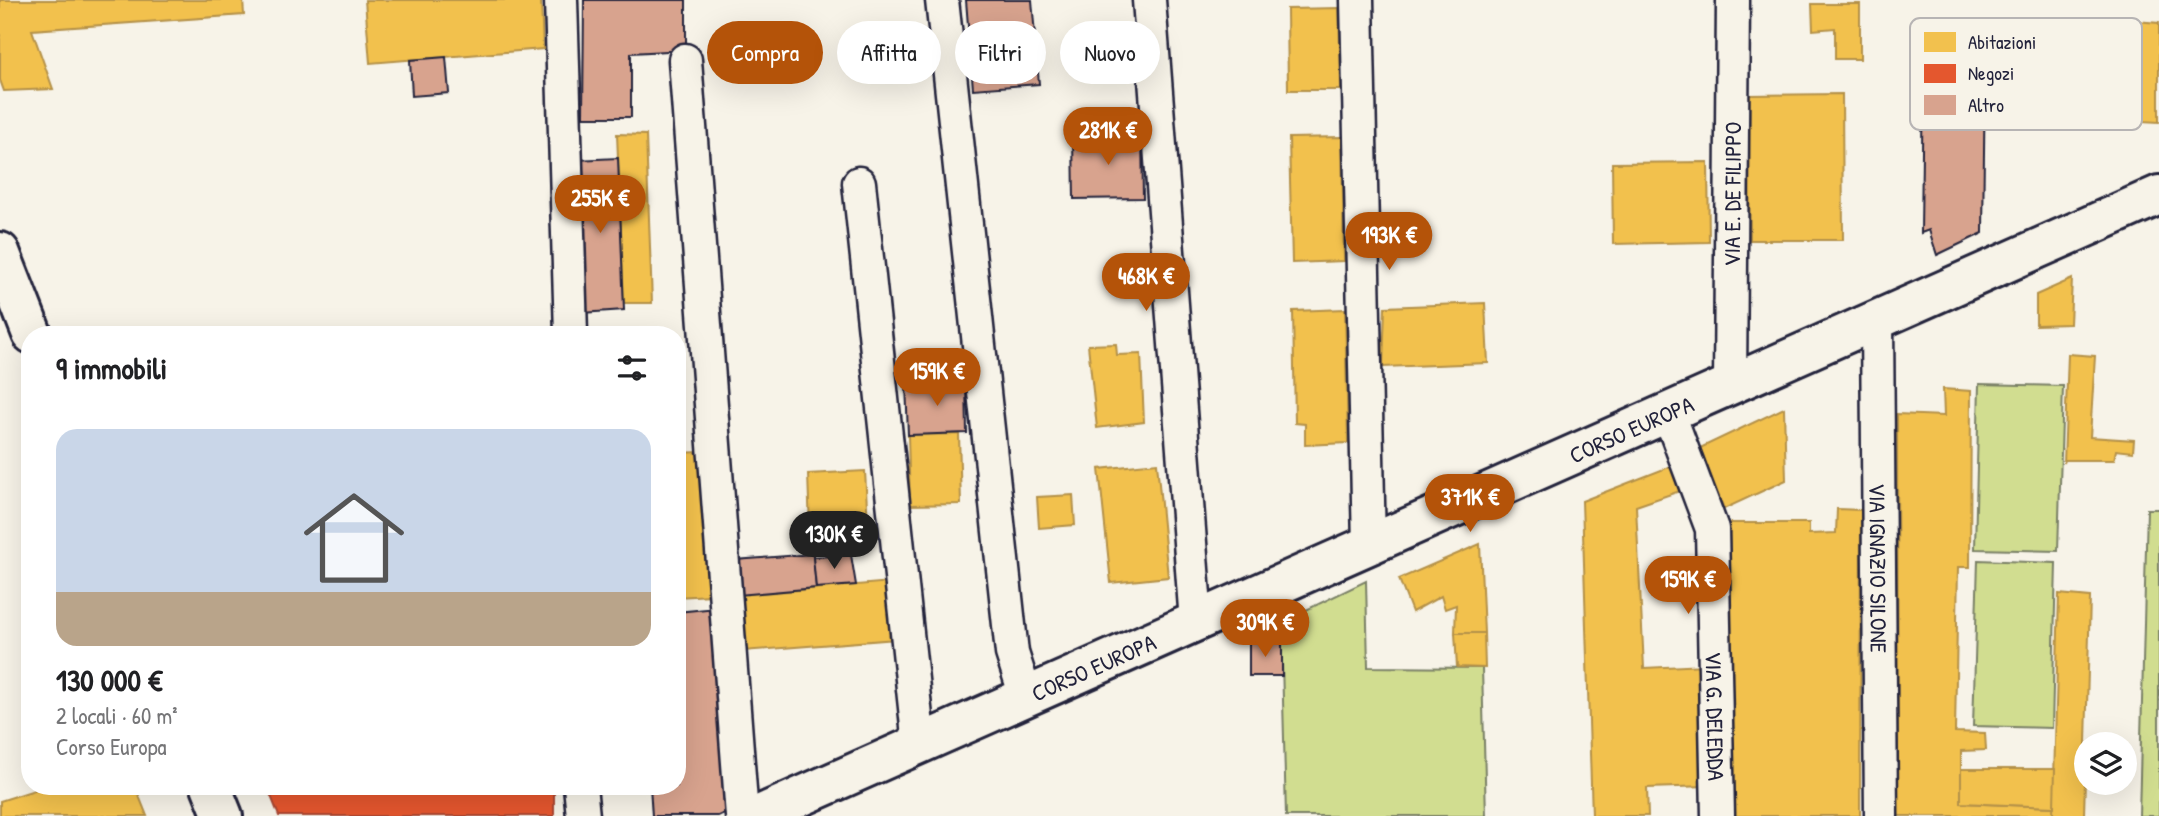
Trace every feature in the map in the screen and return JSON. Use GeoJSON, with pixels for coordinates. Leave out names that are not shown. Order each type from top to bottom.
{"type":"FeatureCollection","features":[{"type":"Feature","properties":{"kind":"main road","name":"CORSO EUROPA"},"geometry":{"type":"LineString","coordinates":[[757,816],[2159,195]]}},
{"type":"Feature","properties":{"kind":"main road"},"geometry":{"type":"LineString","coordinates":[[0,252],[29,326]]}},
{"type":"Feature","properties":{"kind":"street"},"geometry":{"type":"LineString","coordinates":[[561,0],[571,326]]}},
{"type":"Feature","properties":{"kind":"street"},"geometry":{"type":"LineString","coordinates":[[942,0],[1012,653],[1026,697]]}},
{"type":"Feature","properties":{"kind":"street"},"geometry":{"type":"LineString","coordinates":[[1149,0],[1196,622]]}},
{"type":"Feature","properties":{"kind":"street"},"geometry":{"type":"LineString","coordinates":[[1357,0],[1369,546]]}},
{"type":"Feature","properties":{"kind":"street","name":"VIA E. DE FILIPPO"},"geometry":{"type":"LineString","coordinates":[[1730,386],[1733,0]]}},
{"type":"Feature","properties":{"kind":"street"},"geometry":{"type":"LineString","coordinates":[[685,60],[742,816]]}},
{"type":"Feature","properties":{"kind":"street"},"geometry":{"type":"LineString","coordinates":[[859,183],[919,745]]}},
{"type":"Feature","properties":{"kind":"street","name":"VIA IGNAZIO SILONE"},"geometry":{"type":"LineString","coordinates":[[1877,321],[1881,816]]}},
{"type":"Feature","properties":{"kind":"street","name":"VIA G. DELEDDA"},"geometry":{"type":"LineString","coordinates":[[1669,414],[1712,529],[1718,816]]}},
{"type":"Feature","properties":{"kind":"street"},"geometry":{"type":"LineString","coordinates":[[581,795],[583,816]]}},
{"type":"Feature","properties":{"kind":"green space"},"geometry":{"type":"Polygon","coordinates":[[[1979,384],[2063,386],[2058,551],[1975,549],[1979,384]]]}},
{"type":"Feature","properties":{"kind":"green space"},"geometry":{"type":"Polygon","coordinates":[[[2147,509],[2159,509],[2159,816],[2139,816],[2147,509]]]}},
{"type":"Feature","properties":{"kind":"green space"},"geometry":{"type":"Polygon","coordinates":[[[1978,560],[2056,563],[2052,728],[1973,726],[1978,560]]]}},
{"type":"Feature","properties":{"kind":"green space"},"geometry":{"type":"Polygon","coordinates":[[[1366,581],[1368,667],[1482,668],[1486,816],[1286,816],[1281,622],[1366,581]]]}},
{"type":"Feature","properties":{"kind":"building: Abitazioni"},"geometry":{"type":"Polygon","coordinates":[[[0,0],[243,0],[244,15],[32,30],[53,89],[4,91],[0,80],[0,0]]]}},
{"type":"Feature","properties":{"kind":"building: Abitazioni"},"geometry":{"type":"Polygon","coordinates":[[[365,0],[541,0],[543,49],[370,63],[365,0]]]}},
{"type":"Feature","properties":{"kind":"building: Abitazioni"},"geometry":{"type":"Polygon","coordinates":[[[1812,4],[1860,4],[1860,59],[1835,59],[1835,28],[1813,30],[1812,4]]]}},
{"type":"Feature","properties":{"kind":"building: Abitazioni"},"geometry":{"type":"Polygon","coordinates":[[[1339,8],[1341,90],[1288,90],[1287,9],[1339,8]]]}},
{"type":"Feature","properties":{"kind":"building: Abitazioni"},"geometry":{"type":"Polygon","coordinates":[[[2142,22],[2159,23],[2159,122],[2142,121],[2142,22]]]}},
{"type":"Feature","properties":{"kind":"building: Abitazioni"},"geometry":{"type":"Polygon","coordinates":[[[1842,94],[1843,240],[1750,240],[1749,95],[1842,94]]]}},
{"type":"Feature","properties":{"kind":"building: Abitazioni"},"geometry":{"type":"Polygon","coordinates":[[[617,134],[646,135],[652,303],[624,303],[617,134]]]}},
{"type":"Feature","properties":{"kind":"building: Abitazioni"},"geometry":{"type":"Polygon","coordinates":[[[1342,137],[1344,261],[1292,263],[1289,138],[1342,137]]]}},
{"type":"Feature","properties":{"kind":"building: Abitazioni"},"geometry":{"type":"Polygon","coordinates":[[[1708,162],[1709,242],[1613,244],[1612,163],[1708,162]]]}},
{"type":"Feature","properties":{"kind":"building: Abitazioni"},"geometry":{"type":"Polygon","coordinates":[[[2072,279],[2070,324],[2036,325],[2036,295],[2072,279]]]}},
{"type":"Feature","properties":{"kind":"building: Abitazioni"},"geometry":{"type":"Polygon","coordinates":[[[1485,303],[1488,363],[1383,367],[1385,307],[1485,303]]]}},
{"type":"Feature","properties":{"kind":"building: Abitazioni"},"geometry":{"type":"Polygon","coordinates":[[[1345,309],[1348,443],[1305,445],[1305,424],[1295,423],[1293,311],[1345,309]]]}},
{"type":"Feature","properties":{"kind":"building: Abitazioni"},"geometry":{"type":"Polygon","coordinates":[[[1116,344],[1117,355],[1141,354],[1144,422],[1097,428],[1088,345],[1116,344]]]}},
{"type":"Feature","properties":{"kind":"building: Abitazioni"},"geometry":{"type":"Polygon","coordinates":[[[2068,354],[2095,356],[2090,437],[2134,440],[2133,452],[2116,450],[2114,460],[2065,460],[2064,463],[2068,354]]]}},
{"type":"Feature","properties":{"kind":"building: Abitazioni"},"geometry":{"type":"Polygon","coordinates":[[[1943,389],[1971,391],[1970,567],[1958,567],[1955,732],[1985,733],[1986,750],[1961,751],[1961,803],[2054,807],[2053,816],[1898,816],[1897,414],[1944,416],[1943,389]]]}},
{"type":"Feature","properties":{"kind":"building: Abitazioni"},"geometry":{"type":"Polygon","coordinates":[[[1784,408],[1786,480],[1724,509],[1700,448],[1784,408]]]}},
{"type":"Feature","properties":{"kind":"building: Abitazioni"},"geometry":{"type":"Polygon","coordinates":[[[959,434],[961,504],[910,505],[908,435],[959,434]]]}},
{"type":"Feature","properties":{"kind":"building: Abitazioni"},"geometry":{"type":"Polygon","coordinates":[[[701,452],[711,595],[686,596],[686,453],[701,452]]]}},
{"type":"Feature","properties":{"kind":"building: Abitazioni"},"geometry":{"type":"Polygon","coordinates":[[[1157,463],[1168,577],[1111,583],[1099,469],[1157,463]]]}},
{"type":"Feature","properties":{"kind":"building: Abitazioni"},"geometry":{"type":"Polygon","coordinates":[[[1674,465],[1683,490],[1636,506],[1644,668],[1705,665],[1708,786],[1647,788],[1648,816],[1592,816],[1582,501],[1674,465]]]}},
{"type":"Feature","properties":{"kind":"building: Abitazioni"},"geometry":{"type":"Polygon","coordinates":[[[865,471],[868,525],[810,529],[808,474],[865,471]]]}},
{"type":"Feature","properties":{"kind":"building: Abitazioni"},"geometry":{"type":"Polygon","coordinates":[[[1073,495],[1075,525],[1039,528],[1037,497],[1073,495]]]}},
{"type":"Feature","properties":{"kind":"building: Abitazioni"},"geometry":{"type":"Polygon","coordinates":[[[1837,509],[1861,510],[1860,816],[1733,816],[1729,523],[1809,523],[1809,534],[1836,533],[1837,509]]]}},
{"type":"Feature","properties":{"kind":"building: Abitazioni"},"geometry":{"type":"Polygon","coordinates":[[[1480,544],[1484,633],[1455,633],[1456,605],[1445,609],[1441,596],[1412,612],[1399,579],[1480,544]]]}},
{"type":"Feature","properties":{"kind":"building: Abitazioni"},"geometry":{"type":"Polygon","coordinates":[[[891,582],[896,639],[743,651],[738,595],[891,582]]]}},
{"type":"Feature","properties":{"kind":"building: Abitazioni"},"geometry":{"type":"Polygon","coordinates":[[[2059,594],[2090,597],[2086,732],[2074,732],[2074,795],[2085,795],[2084,816],[2053,816],[2059,594]]]}},
{"type":"Feature","properties":{"kind":"building: Abitazioni"},"geometry":{"type":"Polygon","coordinates":[[[1455,633],[1484,633],[1485,668],[1457,667],[1455,633]]]}},
{"type":"Feature","properties":{"kind":"building: Abitazioni"},"geometry":{"type":"Polygon","coordinates":[[[1961,769],[2055,769],[2054,807],[1961,803],[1961,769]]]}},
{"type":"Feature","properties":{"kind":"building: Abitazioni"},"geometry":{"type":"Polygon","coordinates":[[[21,794],[139,795],[147,816],[0,816],[0,801],[21,794]]]}},
{"type":"Feature","properties":{"kind":"building: Negozi"},"geometry":{"type":"Polygon","coordinates":[[[271,795],[554,795],[554,816],[279,816],[271,795]]]}},
{"type":"Feature","properties":{"kind":"building: Altro"},"geometry":{"type":"Polygon","coordinates":[[[584,0],[686,0],[686,50],[631,53],[631,117],[583,117],[584,0]]]}},
{"type":"Feature","properties":{"kind":"building: Altro"},"geometry":{"type":"Polygon","coordinates":[[[966,0],[1032,0],[1034,21],[968,21],[966,0]]]}},
{"type":"Feature","properties":{"kind":"building: Altro"},"geometry":{"type":"Polygon","coordinates":[[[446,57],[449,93],[412,96],[410,60],[446,57]]]}},
{"type":"Feature","properties":{"kind":"building: Altro"},"geometry":{"type":"Polygon","coordinates":[[[973,84],[1039,84],[973,89],[973,84]]]}},
{"type":"Feature","properties":{"kind":"building: Altro"},"geometry":{"type":"Polygon","coordinates":[[[1922,130],[1984,130],[1983,233],[1937,255],[1929,230],[1921,233],[1922,130]]]}},
{"type":"Feature","properties":{"kind":"building: Altro"},"geometry":{"type":"Polygon","coordinates":[[[1142,134],[1143,198],[1074,199],[1073,136],[1142,134]]]}},
{"type":"Feature","properties":{"kind":"building: Altro"},"geometry":{"type":"Polygon","coordinates":[[[618,158],[624,310],[582,313],[576,160],[618,158]]]}},
{"type":"Feature","properties":{"kind":"building: Altro"},"geometry":{"type":"Polygon","coordinates":[[[966,382],[967,433],[908,435],[906,383],[966,382]]]}},
{"type":"Feature","properties":{"kind":"building: Altro"},"geometry":{"type":"Polygon","coordinates":[[[813,554],[816,588],[738,595],[735,560],[813,554]]]}},
{"type":"Feature","properties":{"kind":"building: Altro"},"geometry":{"type":"Polygon","coordinates":[[[851,555],[856,585],[816,588],[813,557],[851,555]]]}},
{"type":"Feature","properties":{"kind":"building: Altro"},"geometry":{"type":"Polygon","coordinates":[[[716,608],[733,809],[718,816],[652,816],[651,795],[686,795],[686,611],[716,608]]]}},
{"type":"Feature","properties":{"kind":"building: Altro"},"geometry":{"type":"Polygon","coordinates":[[[1249,642],[1282,642],[1282,676],[1249,676],[1249,642]]]}}]}
